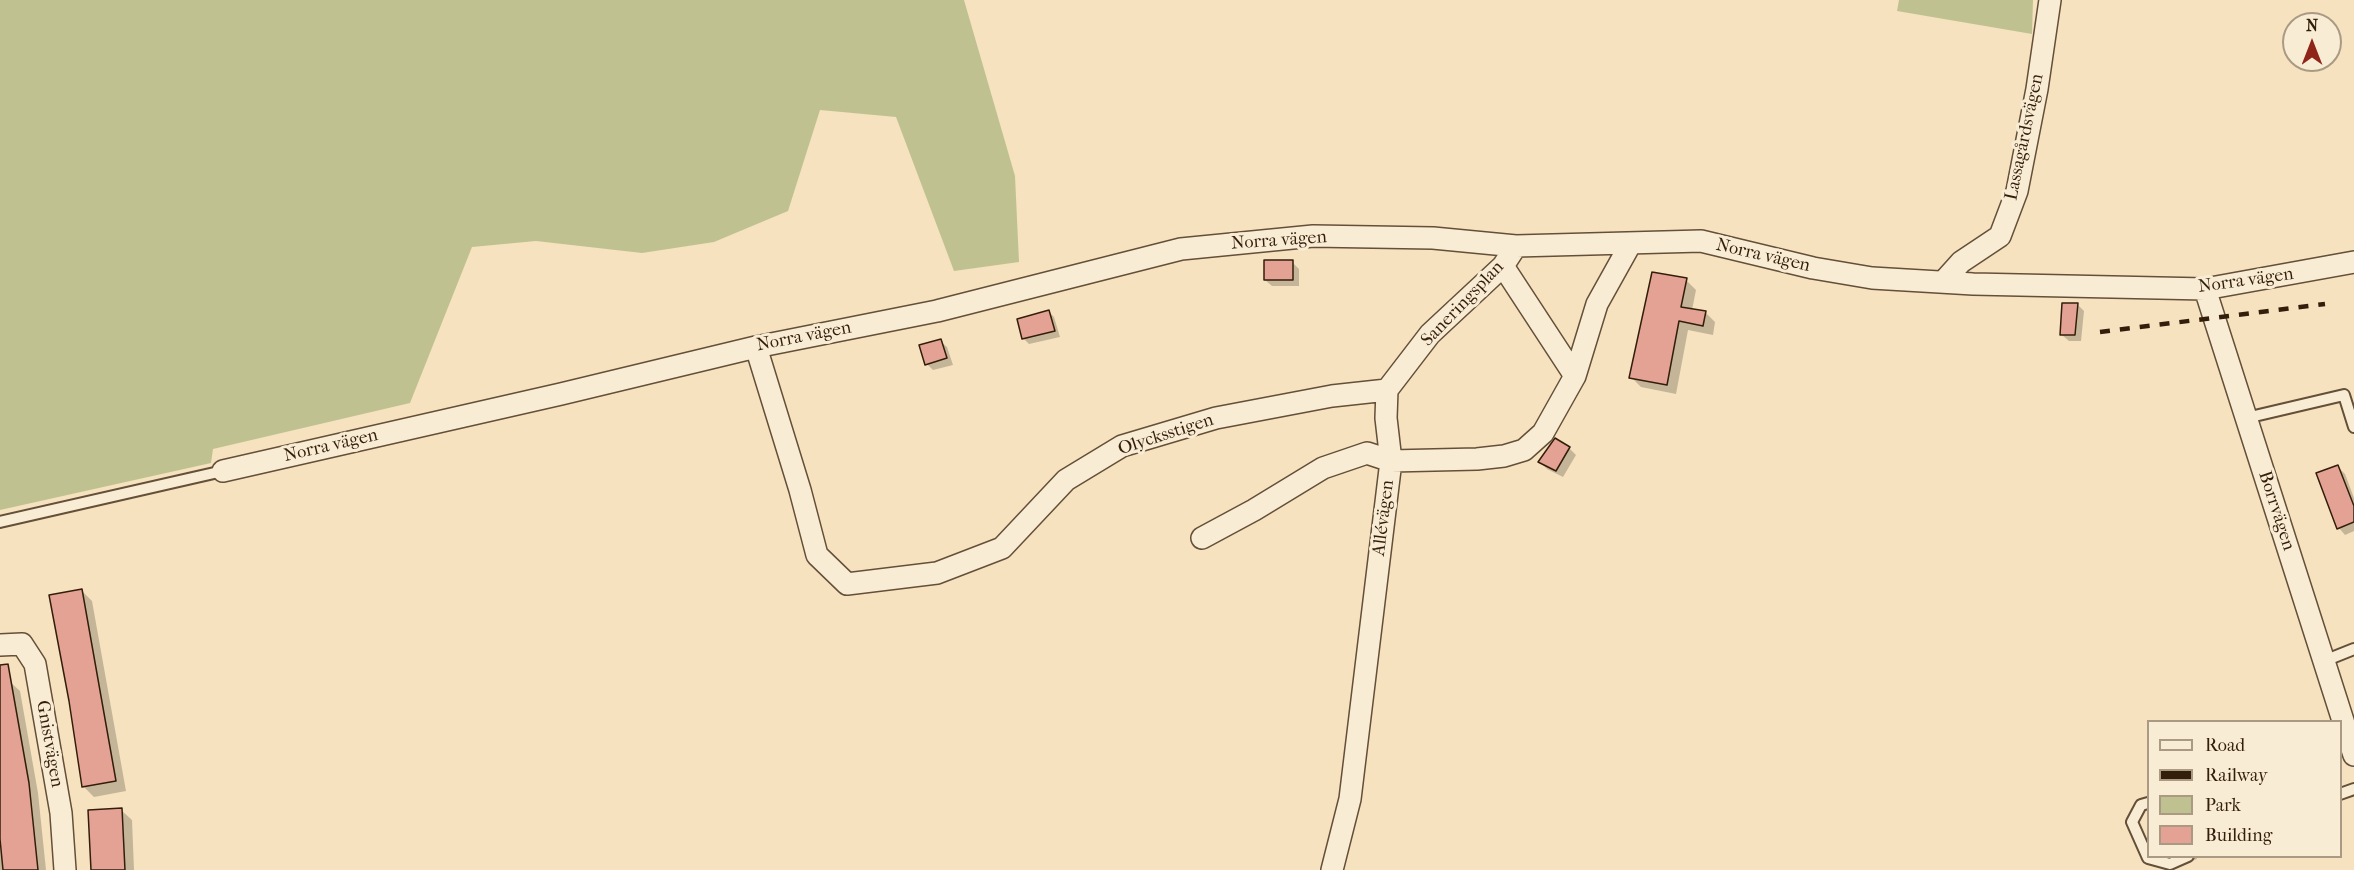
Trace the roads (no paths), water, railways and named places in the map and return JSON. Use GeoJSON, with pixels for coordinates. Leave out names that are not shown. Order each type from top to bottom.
{"type":"FeatureCollection","features":[{"type":"Feature","properties":{"kind":"street","name":"Lassagårdsvägen"},"geometry":{"type":"LineString","coordinates":[[1943,282],[1961,262],[2000,236],[2018,190],[2037,89],[2050,0]]}},
{"type":"Feature","properties":{"kind":"street","name":"Norra vägen"},"geometry":{"type":"LineString","coordinates":[[223,471],[756,347],[937,311],[1181,249],[1313,236],[1433,238],[1516,246],[1701,241],[1812,268],[1872,278],[2205,290],[2354,261]]}},
{"type":"Feature","properties":{"kind":"street","name":"Allévägen"},"geometry":{"type":"LineString","coordinates":[[1332,870],[1350,799],[1391,461],[1477,459],[1504,456],[1524,450],[1543,434],[1575,376],[1597,304],[1631,243]]}},
{"type":"Feature","properties":{"kind":"street","name":"Saneringsplan"},"geometry":{"type":"LineString","coordinates":[[1387,390],[1430,334],[1503,266],[1516,246]]}},
{"type":"Feature","properties":{"kind":"street"},"geometry":{"type":"LineString","coordinates":[[1503,266],[1575,376]]}},
{"type":"Feature","properties":{"kind":"street","name":"Borrvägen"},"geometry":{"type":"LineString","coordinates":[[2205,290],[2354,755]]}},
{"type":"Feature","properties":{"kind":"street","name":"Olycksstigen"},"geometry":{"type":"LineString","coordinates":[[756,347],[800,490],[816,555],[847,584],[937,573],[1002,548],[1066,480],[1122,446],[1216,417],[1332,396],[1387,390]]}},
{"type":"Feature","properties":{"kind":"street"},"geometry":{"type":"LineString","coordinates":[[1202,538],[1254,510],[1323,468],[1367,453],[1391,461],[1386,418],[1387,390]]}},
{"type":"Feature","properties":{"kind":"street","name":"Gnistvägen"},"geometry":{"type":"LineString","coordinates":[[0,645],[22,644],[35,664],[61,813],[65,870]]}},
{"type":"Feature","properties":{"kind":"lane"},"geometry":{"type":"LineString","coordinates":[[2246,418],[2344,395],[2354,427]]}},
{"type":"Feature","properties":{"kind":"lane"},"geometry":{"type":"LineString","coordinates":[[0,522],[223,471]]}},
{"type":"Feature","properties":{"kind":"lane"},"geometry":{"type":"LineString","coordinates":[[2324,661],[2354,649]]}},
{"type":"Feature","properties":{"kind":"lane"},"geometry":{"type":"LineString","coordinates":[[2147,803],[2141,806],[2132,822],[2147,856]]}},
{"type":"Feature","properties":{"kind":"lane"},"geometry":{"type":"LineString","coordinates":[[2148,858],[2170,864],[2184,858]]}},
{"type":"Feature","properties":{"kind":"railway"},"geometry":{"type":"LineString","coordinates":[[2100,332],[2325,304]]}}]}
